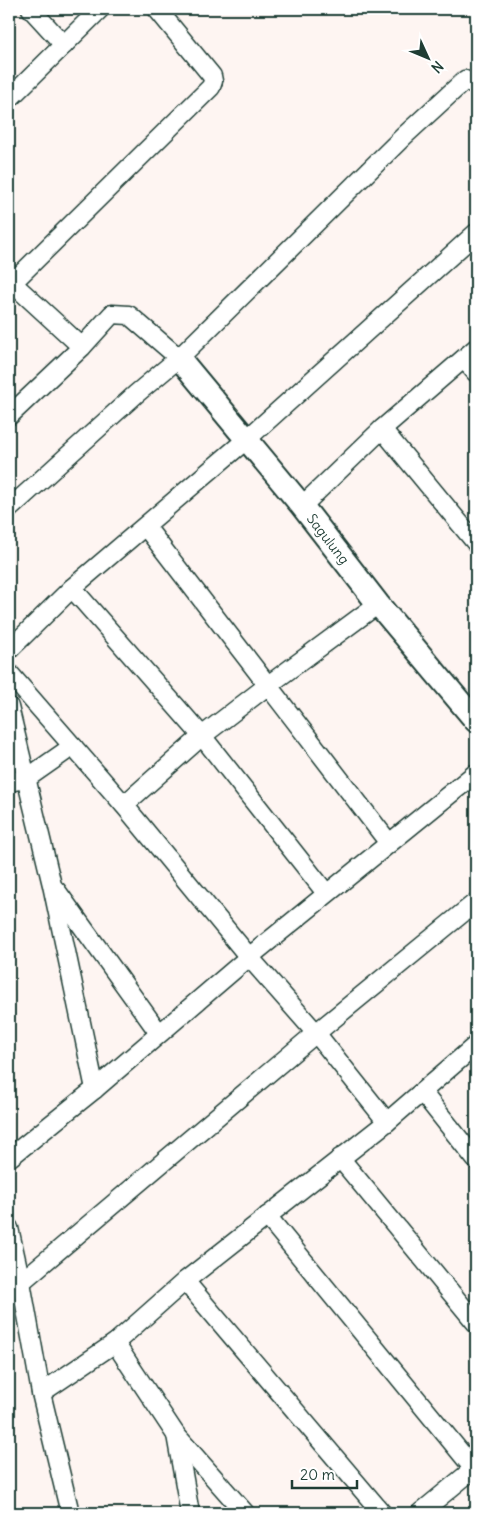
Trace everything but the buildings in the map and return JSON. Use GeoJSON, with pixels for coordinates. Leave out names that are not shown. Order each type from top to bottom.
{"type":"FeatureCollection","features":[{"type":"Feature","properties":{"kind":"street"},"geometry":{"type":"LineString","coordinates":[[31,9],[64,45]]}},
{"type":"Feature","properties":{"kind":"street"},"geometry":{"type":"LineString","coordinates":[[9,99],[100,9]]}},
{"type":"Feature","properties":{"kind":"street"},"geometry":{"type":"LineString","coordinates":[[82,347],[10,283],[211,87],[212,76],[157,9]]}},
{"type":"Feature","properties":{"kind":"street"},"geometry":{"type":"LineString","coordinates":[[9,509],[136,394],[179,358],[404,136],[465,80],[476,85]]}},
{"type":"Feature","properties":{"kind":"street"},"geometry":{"type":"LineString","coordinates":[[9,650],[72,588],[146,527],[247,439],[476,233]]}},
{"type":"Feature","properties":{"kind":"street"},"geometry":{"type":"LineString","coordinates":[[9,416],[82,347],[112,314],[129,315],[179,358]]}},
{"type":"Feature","properties":{"kind":"street"},"geometry":{"type":"LineString","coordinates":[[302,506],[382,429],[470,354],[476,374]]}},
{"type":"Feature","properties":{"kind":"street","name":"Sagulung"},"geometry":{"type":"LineString","coordinates":[[179,358],[302,506],[378,604],[476,721]]}},
{"type":"Feature","properties":{"kind":"street"},"geometry":{"type":"LineString","coordinates":[[382,429],[476,543]]}},
{"type":"Feature","properties":{"kind":"street"},"geometry":{"type":"LineString","coordinates":[[146,527],[390,843]]}},
{"type":"Feature","properties":{"kind":"street"},"geometry":{"type":"LineString","coordinates":[[72,588],[202,736],[326,894]]}},
{"type":"Feature","properties":{"kind":"street"},"geometry":{"type":"LineString","coordinates":[[124,805],[202,736],[378,604]]}},
{"type":"Feature","properties":{"kind":"street"},"geometry":{"type":"LineString","coordinates":[[9,673],[124,805],[249,957],[316,1033],[387,1122]]}},
{"type":"Feature","properties":{"kind":"street"},"geometry":{"type":"LineString","coordinates":[[9,707],[17,781],[52,885],[96,1089]]}},
{"type":"Feature","properties":{"kind":"street"},"geometry":{"type":"LineString","coordinates":[[17,781],[73,746]]}},
{"type":"Feature","properties":{"kind":"street"},"geometry":{"type":"LineString","coordinates":[[9,1158],[96,1089],[249,957],[476,773]]}},
{"type":"Feature","properties":{"kind":"street"},"geometry":{"type":"LineString","coordinates":[[52,885],[159,1033]]}},
{"type":"Feature","properties":{"kind":"street"},"geometry":{"type":"LineString","coordinates":[[21,1282],[316,1033],[476,902]]}},
{"type":"Feature","properties":{"kind":"street"},"geometry":{"type":"LineString","coordinates":[[42,1393],[115,1343],[185,1281],[387,1122],[476,1045]]}},
{"type":"Feature","properties":{"kind":"street"},"geometry":{"type":"LineString","coordinates":[[422,1092],[476,1160]]}},
{"type":"Feature","properties":{"kind":"street"},"geometry":{"type":"LineString","coordinates":[[340,1158],[476,1323]]}},
{"type":"Feature","properties":{"kind":"street"},"geometry":{"type":"LineString","coordinates":[[267,1216],[475,1468],[420,1513]]}},
{"type":"Feature","properties":{"kind":"street"},"geometry":{"type":"LineString","coordinates":[[9,1228],[42,1393],[70,1513]]}},
{"type":"Feature","properties":{"kind":"street"},"geometry":{"type":"LineString","coordinates":[[185,1281],[382,1513]]}},
{"type":"Feature","properties":{"kind":"street"},"geometry":{"type":"LineString","coordinates":[[115,1343],[176,1435],[245,1513]]}},
{"type":"Feature","properties":{"kind":"street"},"geometry":{"type":"LineString","coordinates":[[176,1435],[190,1513]]}}]}
